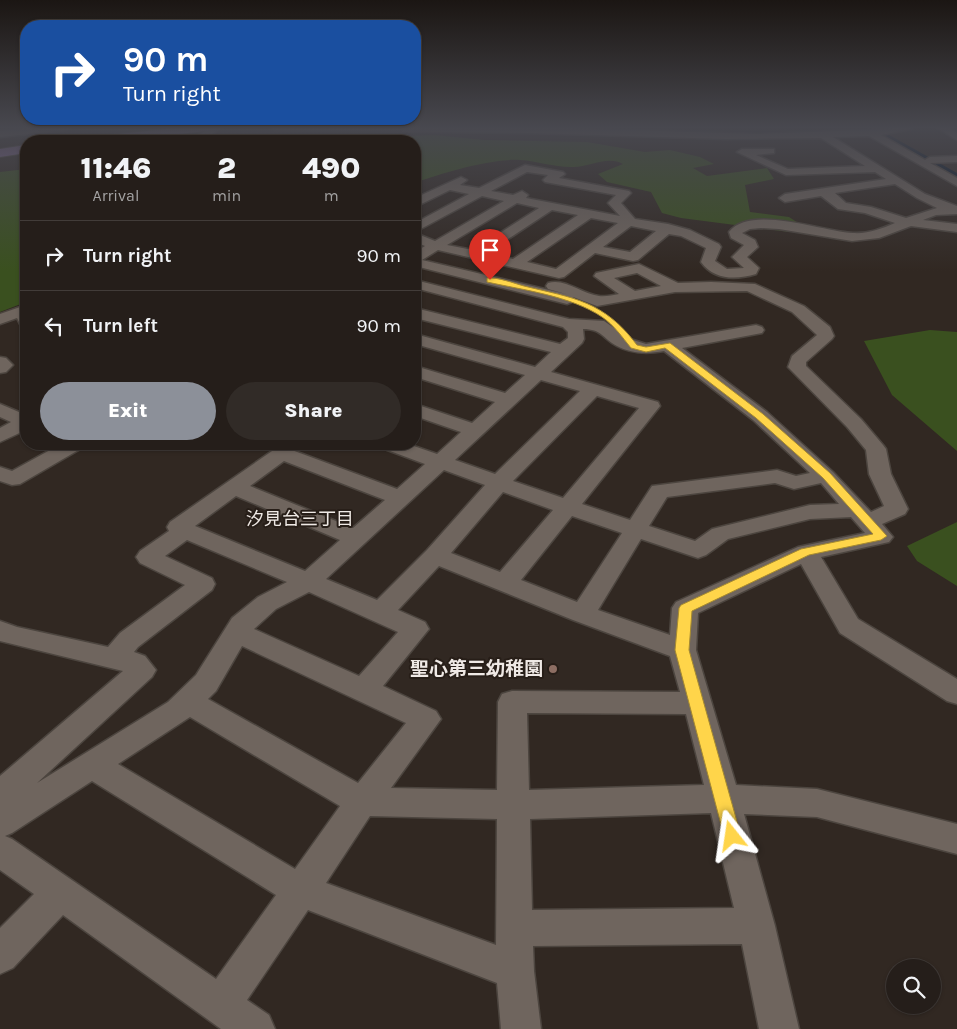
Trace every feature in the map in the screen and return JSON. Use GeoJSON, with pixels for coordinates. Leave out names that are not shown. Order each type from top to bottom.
{"type":"FeatureCollection","features":[{"type":"Feature","properties":{"kind":"street"},"geometry":{"type":"LineString","coordinates":[[421,199],[470,175]]}},
{"type":"Feature","properties":{"kind":"street"},"geometry":{"type":"LineString","coordinates":[[421,225],[511,175]]}},
{"type":"Feature","properties":{"kind":"street"},"geometry":{"type":"LineString","coordinates":[[421,255],[516,199],[542,186],[558,175]]}},
{"type":"Feature","properties":{"kind":"street"},"geometry":{"type":"LineString","coordinates":[[888,175],[921,196],[956,211]]}},
{"type":"Feature","properties":{"kind":"street"},"geometry":{"type":"LineString","coordinates":[[943,175],[957,183]]}},
{"type":"Feature","properties":{"kind":"street"},"geometry":{"type":"LineString","coordinates":[[485,178],[501,180]]}},
{"type":"Feature","properties":{"kind":"street"},"geometry":{"type":"LineString","coordinates":[[785,198],[896,180]]}},
{"type":"Feature","properties":{"kind":"street"},"geometry":{"type":"LineString","coordinates":[[449,186],[668,228],[685,233],[714,247],[708,262],[713,267],[734,274],[752,271],[752,268],[739,257],[751,247],[750,243],[736,235],[735,232],[739,229],[766,224],[856,238],[875,235],[932,212],[956,211]]}},
{"type":"Feature","properties":{"kind":"street"},"geometry":{"type":"LineString","coordinates":[[542,186],[614,203],[628,217],[629,221]]}},
{"type":"Feature","properties":{"kind":"street"},"geometry":{"type":"LineString","coordinates":[[822,192],[831,196],[842,206],[867,210],[908,223],[957,228]]}},
{"type":"Feature","properties":{"kind":"street"},"geometry":{"type":"LineString","coordinates":[[475,255],[550,206]]}},
{"type":"Feature","properties":{"kind":"street"},"geometry":{"type":"LineString","coordinates":[[516,264],[589,214]]}},
{"type":"Feature","properties":{"kind":"street"},"geometry":{"type":"LineString","coordinates":[[556,280],[592,248],[629,221]]}},
{"type":"Feature","properties":{"kind":"street"},"geometry":{"type":"LineString","coordinates":[[592,248],[633,257],[668,228]]}},
{"type":"Feature","properties":{"kind":"street"},"geometry":{"type":"LineString","coordinates":[[421,240],[436,246],[516,264],[556,280],[583,303],[605,316],[622,330],[634,346]]}},
{"type":"Feature","properties":{"kind":"street"},"geometry":{"type":"LineString","coordinates":[[421,263],[583,303]]}},
{"type":"Feature","properties":{"kind":"street"},"geometry":{"type":"LineString","coordinates":[[633,296],[601,276],[640,268],[675,288]]}},
{"type":"Feature","properties":{"kind":"street"},"geometry":{"type":"LineString","coordinates":[[406,450],[567,507],[698,550],[720,534],[810,512],[862,516],[897,509],[880,474],[876,449],[854,423],[797,367],[798,360],[826,336],[824,330],[798,309],[750,287],[711,286],[675,288],[597,301],[561,287],[556,280]]}},
{"type":"Feature","properties":{"kind":"street"},"geometry":{"type":"LineString","coordinates":[[421,289],[569,324],[598,324],[624,343],[646,349],[756,330]]}},
{"type":"Feature","properties":{"kind":"street"},"geometry":{"type":"LineString","coordinates":[[0,319],[20,313]]}},
{"type":"Feature","properties":{"kind":"street"},"geometry":{"type":"LineString","coordinates":[[421,314],[563,350]]}},
{"type":"Feature","properties":{"kind":"street"},"geometry":{"type":"LineString","coordinates":[[0,823],[178,710],[206,683],[241,625],[266,602],[309,582],[476,430],[576,338],[576,331],[569,324]]}},
{"type":"Feature","properties":{"kind":"street"},"geometry":{"type":"LineString","coordinates":[[421,341],[651,406],[504,584]]}},
{"type":"Feature","properties":{"kind":"street"},"geometry":{"type":"LineString","coordinates":[[667,345],[760,416],[826,476],[881,536],[806,552],[685,608],[682,650],[698,703],[757,926],[779,1029]]}},
{"type":"Feature","properties":{"kind":"street"},"geometry":{"type":"LineString","coordinates":[[0,362],[4,366],[0,368]]}},
{"type":"Feature","properties":{"kind":"street"},"geometry":{"type":"LineString","coordinates":[[421,374],[508,400]]}},
{"type":"Feature","properties":{"kind":"street"},"geometry":{"type":"LineString","coordinates":[[381,612],[435,556],[500,482],[593,389]]}},
{"type":"Feature","properties":{"kind":"street"},"geometry":{"type":"LineString","coordinates":[[0,410],[20,419]]}},
{"type":"Feature","properties":{"kind":"street"},"geometry":{"type":"LineString","coordinates":[[421,412],[476,430]]}},
{"type":"Feature","properties":{"kind":"street"},"geometry":{"type":"LineString","coordinates":[[0,436],[20,425]]}},
{"type":"Feature","properties":{"kind":"street"},"geometry":{"type":"LineString","coordinates":[[0,473],[12,479],[64,450]]}},
{"type":"Feature","properties":{"kind":"street"},"geometry":{"type":"LineString","coordinates":[[274,450],[234,487],[178,527],[381,612],[416,629],[364,690]]}},
{"type":"Feature","properties":{"kind":"street"},"geometry":{"type":"LineString","coordinates":[[281,450],[401,498]]}},
{"type":"Feature","properties":{"kind":"street"},"geometry":{"type":"LineString","coordinates":[[582,614],[660,491],[777,476],[794,483],[826,476]]}},
{"type":"Feature","properties":{"kind":"street"},"geometry":{"type":"LineString","coordinates":[[234,487],[356,538]]}},
{"type":"Feature","properties":{"kind":"street"},"geometry":{"type":"LineString","coordinates":[[115,658],[129,640],[203,584],[148,557],[185,530]]}},
{"type":"Feature","properties":{"kind":"street"},"geometry":{"type":"LineString","coordinates":[[806,552],[849,626],[957,693]]}},
{"type":"Feature","properties":{"kind":"street"},"geometry":{"type":"LineString","coordinates":[[435,556],[582,614],[682,650]]}},
{"type":"Feature","properties":{"kind":"street"},"geometry":{"type":"LineString","coordinates":[[0,631],[13,636],[136,663],[142,670],[0,796]]}},
{"type":"Feature","properties":{"kind":"street"},"geometry":{"type":"LineString","coordinates":[[221,1005],[299,890],[362,802],[426,718],[237,632]]}},
{"type":"Feature","properties":{"kind":"street"},"geometry":{"type":"LineString","coordinates":[[187,701],[362,802],[513,805],[722,799],[817,803],[957,838]]}},
{"type":"Feature","properties":{"kind":"street"},"geometry":{"type":"LineString","coordinates":[[521,1029],[515,971],[512,702],[698,703]]}},
{"type":"Feature","properties":{"kind":"street"},"geometry":{"type":"LineString","coordinates":[[92,765],[299,890],[515,971]]}},
{"type":"Feature","properties":{"kind":"street"},"geometry":{"type":"LineString","coordinates":[[0,850],[256,1029]]}},
{"type":"Feature","properties":{"kind":"street"},"geometry":{"type":"LineString","coordinates":[[0,955],[60,892]]}},
{"type":"Feature","properties":{"kind":"street"},"geometry":{"type":"LineString","coordinates":[[515,928],[757,926]]}},
{"type":"Feature","properties":{"kind":"green space"},"geometry":{"type":"Polygon","coordinates":[[[0,175],[20,175],[20,304],[0,312],[0,175]]]}},
{"type":"Feature","properties":{"kind":"green space"},"geometry":{"type":"Polygon","coordinates":[[[421,175],[439,175],[421,181],[421,175]]]}},
{"type":"Feature","properties":{"kind":"green space"},"geometry":{"type":"Polygon","coordinates":[[[599,175],[771,175],[774,179],[745,185],[750,212],[789,217],[806,228],[790,232],[681,218],[662,213],[651,192],[607,182],[599,175]]]}},
{"type":"Feature","properties":{"kind":"green space"},"geometry":{"type":"Polygon","coordinates":[[[930,330],[957,332],[957,451],[892,395],[864,341],[930,330]]]}},
{"type":"Feature","properties":{"kind":"green space"},"geometry":{"type":"Polygon","coordinates":[[[957,522],[957,586],[917,561],[907,546],[957,522]]]}},
{"type":"Feature","properties":{"kind":"waterway"},"geometry":{"type":"LineString","coordinates":[[950,175],[957,179]]}},
{"type":"Feature","properties":{"kind":"place","name":"聖心第三幼稚園"},"geometry":{"type":"Point","coordinates":[553,669]}},
{"type":"Feature","properties":{"kind":"district","name":"汐見台三丁目"},"geometry":{"type":"Point","coordinates":[300,519]}},
{"type":"Feature","properties":{"kind":"route"},"geometry":{"type":"LineString","coordinates":[[490,280],[583,303],[605,316],[622,330],[634,346],[646,349],[667,345],[760,416],[826,476],[881,536],[806,552],[685,608],[682,650],[698,703],[732,836]]}}]}
